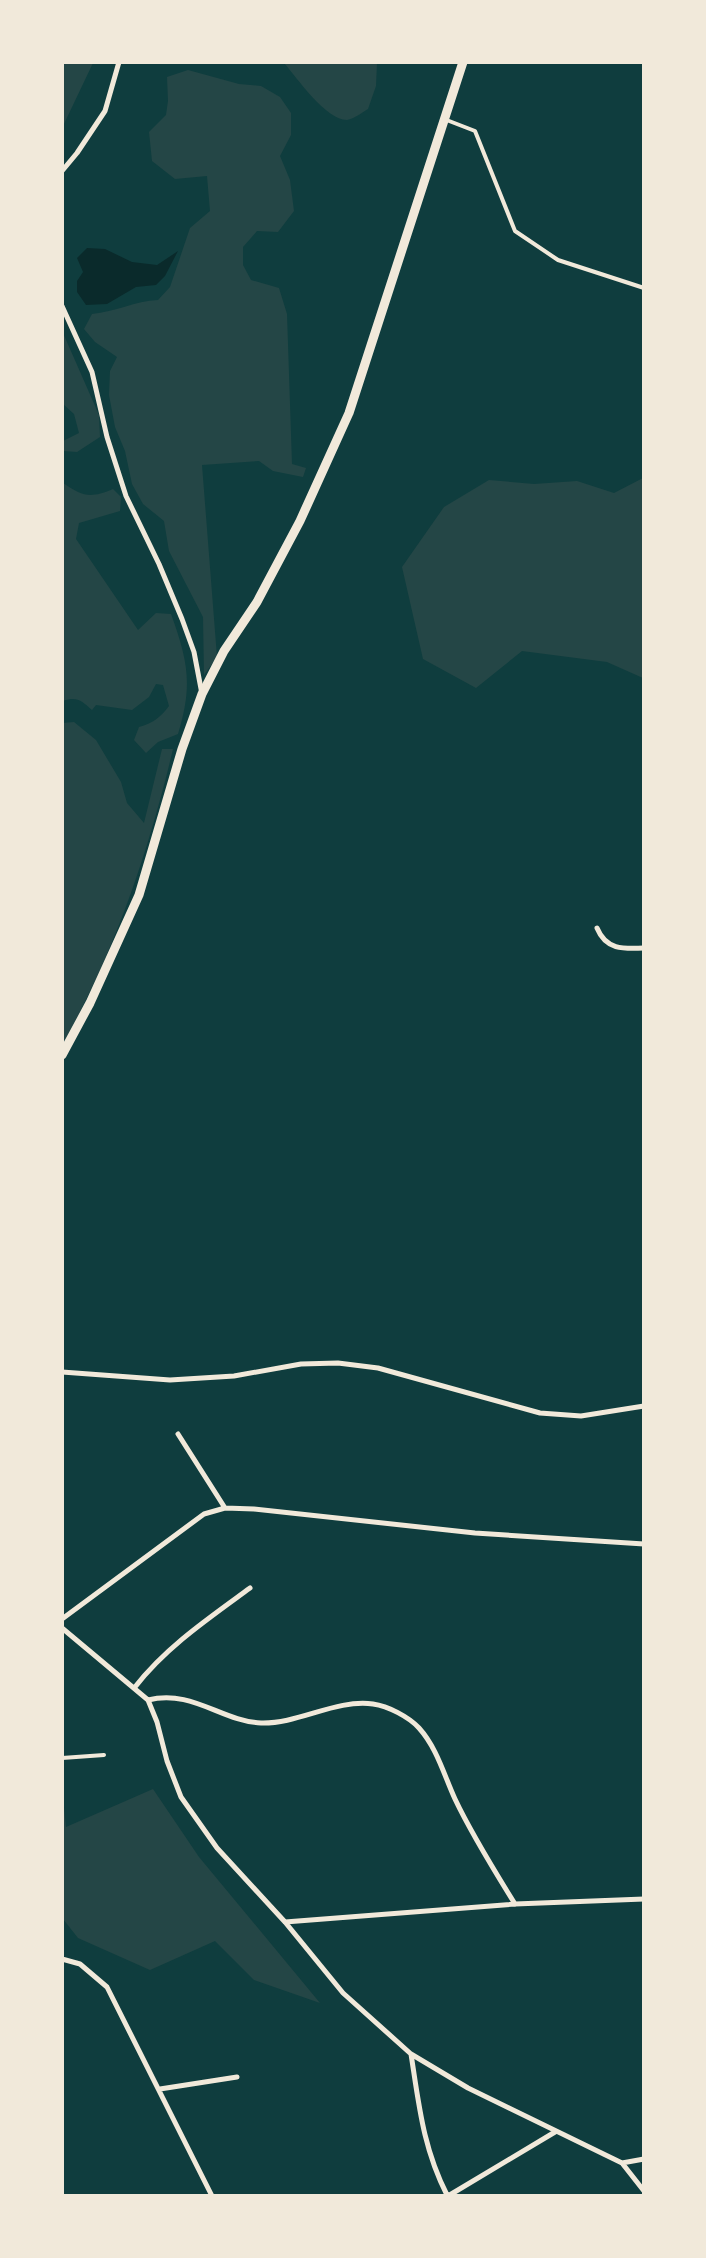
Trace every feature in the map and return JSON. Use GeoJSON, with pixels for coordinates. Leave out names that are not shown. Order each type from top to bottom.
{"type":"FeatureCollection","features":[{"type":"Feature","properties":{"kind":"street"},"geometry":{"type":"LineString","coordinates":[[62,171],[77,153],[104,111],[118,62]]}},
{"type":"Feature","properties":{"kind":"street"},"geometry":{"type":"LineString","coordinates":[[62,1055],[90,1004],[139,896],[182,749],[202,694],[224,651],[257,602],[300,521],[349,413],[463,62]]}},
{"type":"Feature","properties":{"kind":"street"},"geometry":{"type":"LineString","coordinates":[[62,306],[92,372],[107,437],[126,496],[159,564],[194,652],[202,694]]}},
{"type":"Feature","properties":{"kind":"street"},"geometry":{"type":"LineString","coordinates":[[597,928],[600,937],[609,945],[624,949],[644,948]]}},
{"type":"Feature","properties":{"kind":"street"},"geometry":{"type":"LineString","coordinates":[[62,1372],[170,1380],[234,1376],[301,1364],[338,1362],[378,1368],[540,1414],[580,1416],[644,1406]]}},
{"type":"Feature","properties":{"kind":"street"},"geometry":{"type":"LineString","coordinates":[[178,1434],[226,1508]]}},
{"type":"Feature","properties":{"kind":"street"},"geometry":{"type":"LineString","coordinates":[[62,1619],[204,1514],[226,1508],[254,1509],[475,1533],[644,1544]]}},
{"type":"Feature","properties":{"kind":"street"},"geometry":{"type":"LineString","coordinates":[[134,1687],[150,1667],[179,1641],[250,1588]]}},
{"type":"Feature","properties":{"kind":"street"},"geometry":{"type":"LineString","coordinates":[[62,1628],[148,1700],[157,1722],[167,1761],[181,1797],[217,1848],[284,1922],[343,1993],[411,2054],[468,2088],[622,2163],[644,2191]]}},
{"type":"Feature","properties":{"kind":"street"},"geometry":{"type":"LineString","coordinates":[[148,1700],[160,1697],[176,1697],[197,1702],[240,1719],[259,1723],[280,1723],[351,1705],[373,1704],[390,1709],[418,1727],[434,1748],[455,1799],[482,1850],[515,1904]]}},
{"type":"Feature","properties":{"kind":"street"},"geometry":{"type":"LineString","coordinates":[[284,1922],[515,1904],[644,1899]]}},
{"type":"Feature","properties":{"kind":"street"},"geometry":{"type":"LineString","coordinates":[[62,1959],[80,1964],[107,1987],[160,2089],[212,2196]]}},
{"type":"Feature","properties":{"kind":"street"},"geometry":{"type":"LineString","coordinates":[[411,2054],[424,2131],[434,2169],[448,2195],[555,2132]]}},
{"type":"Feature","properties":{"kind":"street"},"geometry":{"type":"LineString","coordinates":[[160,2089],[238,2077]]}},
{"type":"Feature","properties":{"kind":"street"},"geometry":{"type":"LineString","coordinates":[[622,2163],[644,2159]]}},
{"type":"Feature","properties":{"kind":"lane"},"geometry":{"type":"LineString","coordinates":[[444,120],[475,131],[515,231],[558,260],[644,288]]}},
{"type":"Feature","properties":{"kind":"lane"},"geometry":{"type":"LineString","coordinates":[[62,1758],[104,1755]]}},
{"type":"Feature","properties":{"kind":"shaded area"},"geometry":{"type":"Polygon","coordinates":[[[62,63],[93,63],[63,126],[62,63]]]}},
{"type":"Feature","properties":{"kind":"shaded area"},"geometry":{"type":"Polygon","coordinates":[[[284,63],[377,63],[376,86],[368,109],[347,120],[339,118],[321,106],[312,97],[284,63]]]}},
{"type":"Feature","properties":{"kind":"shaded area"},"geometry":{"type":"Polygon","coordinates":[[[188,70],[239,84],[261,86],[280,97],[291,113],[291,135],[280,156],[290,180],[294,211],[278,232],[257,231],[243,247],[243,265],[251,280],[279,288],[287,314],[292,464],[306,468],[303,477],[273,471],[259,461],[202,465],[217,657],[204,675],[203,617],[169,551],[164,521],[143,504],[132,484],[125,451],[115,427],[109,395],[110,371],[117,357],[95,342],[84,329],[92,314],[141,302],[158,300],[170,287],[190,228],[210,211],[207,176],[175,179],[152,161],[149,132],[166,115],[168,101],[167,77],[188,70]]]}},
{"type":"Feature","properties":{"kind":"shaded area"},"geometry":{"type":"Polygon","coordinates":[[[87,248],[105,249],[132,262],[157,265],[178,251],[165,276],[156,285],[136,287],[107,304],[86,305],[77,292],[77,281],[83,272],[77,258],[87,248]]]}},
{"type":"Feature","properties":{"kind":"shaded area"},"geometry":{"type":"Polygon","coordinates":[[[63,333],[99,415],[100,437],[77,452],[63,451],[63,441],[79,433],[74,414],[63,404],[63,333]]]}},
{"type":"Feature","properties":{"kind":"shaded area"},"geometry":{"type":"Polygon","coordinates":[[[643,478],[643,678],[607,662],[522,651],[476,688],[423,659],[402,567],[444,507],[489,480],[534,484],[577,481],[614,493],[643,478]]]}},
{"type":"Feature","properties":{"kind":"shaded area"},"geometry":{"type":"Polygon","coordinates":[[[63,483],[86,495],[98,494],[113,489],[121,497],[120,511],[79,523],[76,539],[138,630],[156,613],[171,614],[177,631],[187,673],[186,701],[183,717],[178,734],[158,742],[146,753],[134,740],[139,727],[156,719],[169,706],[163,685],[156,684],[149,697],[132,710],[96,705],[92,710],[76,699],[63,701],[63,483]]]}},
{"type":"Feature","properties":{"kind":"shaded area"},"geometry":{"type":"Polygon","coordinates":[[[74,722],[96,740],[121,782],[127,803],[144,823],[162,749],[173,749],[153,825],[128,900],[99,973],[63,1043],[62,723],[74,722]]]}},
{"type":"Feature","properties":{"kind":"shaded area"},"geometry":{"type":"Polygon","coordinates":[[[153,1789],[199,1857],[320,2003],[254,1980],[215,1941],[150,1970],[78,1938],[63,1919],[63,1798],[66,1827],[153,1789]]]}}]}
